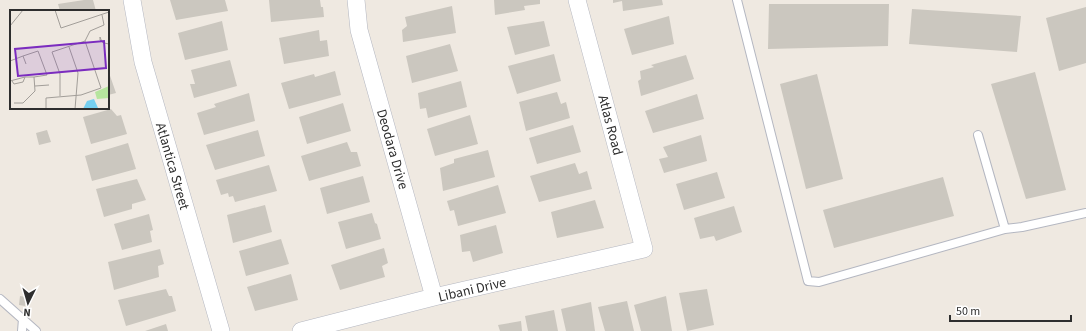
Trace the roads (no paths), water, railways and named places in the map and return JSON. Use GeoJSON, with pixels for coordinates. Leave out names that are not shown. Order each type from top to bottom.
{"type":"FeatureCollection","features":[{"type":"Feature","properties":{"kind":"street","name":"Atlantica Street"},"geometry":{"type":"LineString","coordinates":[[132,0],[144,62],[221,331]]}},
{"type":"Feature","properties":{"kind":"street","name":"Deodara Drive"},"geometry":{"type":"LineString","coordinates":[[356,0],[359,30],[434,297]]}},
{"type":"Feature","properties":{"kind":"street","name":"Atlas Road"},"geometry":{"type":"LineString","coordinates":[[577,0],[644,249]]}},
{"type":"Feature","properties":{"kind":"street","name":"Libani Drive"},"geometry":{"type":"LineString","coordinates":[[301,331],[434,297],[644,249]]}},
{"type":"Feature","properties":{"kind":"lane"},"geometry":{"type":"LineString","coordinates":[[737,0],[808,281],[819,282],[1005,229],[1022,227],[1086,213]]}},
{"type":"Feature","properties":{"kind":"lane"},"geometry":{"type":"LineString","coordinates":[[978,135],[1005,229]]}},
{"type":"Feature","properties":{"kind":"lane"},"geometry":{"type":"LineString","coordinates":[[0,299],[36,331]]}},
{"type":"Feature","properties":{"kind":"lane"},"geometry":{"type":"LineString","coordinates":[[22,331],[23,319]]}}]}
